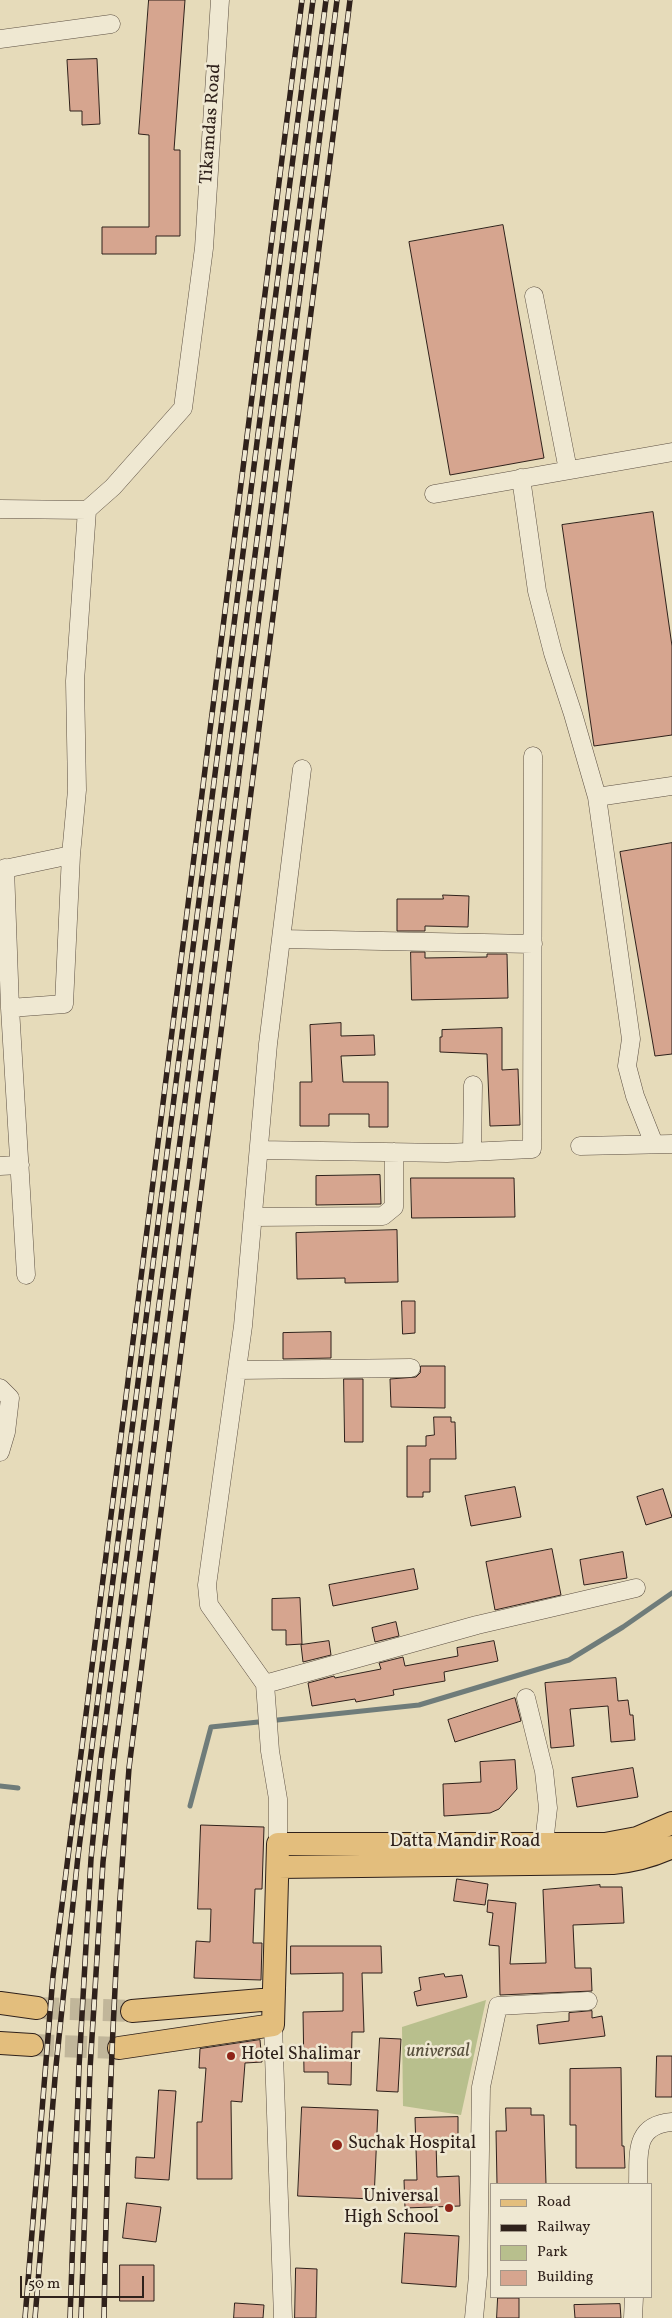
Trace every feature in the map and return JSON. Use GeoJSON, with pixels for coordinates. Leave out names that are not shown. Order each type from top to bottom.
{"type":"FeatureCollection","features":[{"type":"Feature","properties":{"kind":"main road","name":"Datta Mandir Road"},"geometry":{"type":"LineString","coordinates":[[278,1867],[575,1853],[605,1844],[636,1838],[672,1823]]}},
{"type":"Feature","properties":{"kind":"main road","name":"Datta Mandir Road"},"geometry":{"type":"LineString","coordinates":[[278,1844],[544,1843],[575,1853],[630,1861],[659,1853],[672,1847]]}},
{"type":"Feature","properties":{"kind":"main road"},"geometry":{"type":"LineString","coordinates":[[120,2048],[273,2025],[272,1998],[278,1844]]}},
{"type":"Feature","properties":{"kind":"main road"},"geometry":{"type":"LineString","coordinates":[[132,2011],[272,1998]]}},
{"type":"Feature","properties":{"kind":"main road"},"geometry":{"type":"LineString","coordinates":[[0,2003],[37,2008]]}},
{"type":"Feature","properties":{"kind":"main road"},"geometry":{"type":"LineString","coordinates":[[0,2043],[32,2045]]}},
{"type":"Feature","properties":{"kind":"street","name":"Tikamdas Road"},"geometry":{"type":"LineString","coordinates":[[87,510],[113,487],[183,408],[204,248],[220,0]]}},
{"type":"Feature","properties":{"kind":"street"},"geometry":{"type":"LineString","coordinates":[[0,39],[111,24]]}},
{"type":"Feature","properties":{"kind":"street"},"geometry":{"type":"LineString","coordinates":[[534,296],[568,470]]}},
{"type":"Feature","properties":{"kind":"street"},"geometry":{"type":"LineString","coordinates":[[434,494],[672,452]]}},
{"type":"Feature","properties":{"kind":"street"},"geometry":{"type":"LineString","coordinates":[[521,478],[537,591],[553,653],[573,714],[596,797],[631,1039],[628,1066],[635,1096],[654,1144]]}},
{"type":"Feature","properties":{"kind":"street"},"geometry":{"type":"LineString","coordinates":[[0,509],[87,510],[75,681],[77,790],[71,856],[64,1004],[10,1008]]}},
{"type":"Feature","properties":{"kind":"street"},"geometry":{"type":"LineString","coordinates":[[259,1150],[472,1152],[532,1149],[533,756]]}},
{"type":"Feature","properties":{"kind":"street"},"geometry":{"type":"LineString","coordinates":[[278,1844],[278,1799],[270,1750],[265,1684],[209,1605],[206,1585],[237,1370],[268,1044],[302,769]]}},
{"type":"Feature","properties":{"kind":"street"},"geometry":{"type":"LineString","coordinates":[[596,797],[672,786]]}},
{"type":"Feature","properties":{"kind":"street"},"geometry":{"type":"LineString","coordinates":[[26,1275],[20,1165],[6,1028],[10,1008],[3,869],[71,856]]}},
{"type":"Feature","properties":{"kind":"street"},"geometry":{"type":"LineString","coordinates":[[281,939],[533,944]]}},
{"type":"Feature","properties":{"kind":"street"},"geometry":{"type":"LineString","coordinates":[[472,1152],[473,1085]]}},
{"type":"Feature","properties":{"kind":"street"},"geometry":{"type":"LineString","coordinates":[[580,1146],[672,1144]]}},
{"type":"Feature","properties":{"kind":"street"},"geometry":{"type":"LineString","coordinates":[[253,1217],[383,1216],[394,1207],[394,1152]]}},
{"type":"Feature","properties":{"kind":"street"},"geometry":{"type":"LineString","coordinates":[[0,1166],[20,1165]]}},
{"type":"Feature","properties":{"kind":"street"},"geometry":{"type":"LineString","coordinates":[[237,1370],[411,1368]]}},
{"type":"Feature","properties":{"kind":"street"},"geometry":{"type":"LineString","coordinates":[[0,1388],[10,1398],[6,1432],[0,1452]]}},
{"type":"Feature","properties":{"kind":"street"},"geometry":{"type":"LineString","coordinates":[[265,1684],[477,1625],[636,1588]]}},
{"type":"Feature","properties":{"kind":"street"},"geometry":{"type":"LineString","coordinates":[[526,1698],[544,1771],[548,1808],[544,1843]]}},
{"type":"Feature","properties":{"kind":"street"},"geometry":{"type":"LineString","coordinates":[[474,2318],[485,2228],[481,2087],[498,2006],[588,2001]]}},
{"type":"Feature","properties":{"kind":"street"},"geometry":{"type":"LineString","coordinates":[[273,2025],[283,2318]]}},
{"type":"Feature","properties":{"kind":"street"},"geometry":{"type":"LineString","coordinates":[[638,2183],[639,2144],[645,2132],[654,2126],[672,2122]]}},
{"type":"Feature","properties":{"kind":"street"},"geometry":{"type":"LineString","coordinates":[[633,2318],[634,2298]]}},
{"type":"Feature","properties":{"kind":"green space","name":"universal"},"geometry":{"type":"Polygon","coordinates":[[[486,2000],[461,2115],[403,2106],[402,2027],[486,2000]]]}},
{"type":"Feature","properties":{"kind":"building"},"geometry":{"type":"Polygon","coordinates":[[[149,0],[185,0],[174,150],[180,150],[180,236],[156,236],[156,254],[102,254],[102,227],[149,227],[149,135],[139,134],[149,0]]]}},
{"type":"Feature","properties":{"kind":"building"},"geometry":{"type":"Polygon","coordinates":[[[97,59],[100,124],[82,125],[82,111],[70,111],[67,60],[97,59]]]}},
{"type":"Feature","properties":{"kind":"building"},"geometry":{"type":"Polygon","coordinates":[[[503,225],[544,458],[450,475],[409,242],[503,225]]]}},
{"type":"Feature","properties":{"kind":"building"},"geometry":{"type":"Polygon","coordinates":[[[653,512],[672,646],[672,735],[594,746],[562,525],[653,512]]]}},
{"type":"Feature","properties":{"kind":"building"},"geometry":{"type":"Polygon","coordinates":[[[672,843],[672,1054],[655,1056],[620,852],[672,843]]]}},
{"type":"Feature","properties":{"kind":"building"},"geometry":{"type":"Polygon","coordinates":[[[443,895],[469,896],[468,927],[425,926],[425,931],[397,931],[397,899],[443,899],[443,895]]]}},
{"type":"Feature","properties":{"kind":"building"},"geometry":{"type":"Polygon","coordinates":[[[411,952],[425,952],[425,958],[487,957],[487,954],[507,954],[508,998],[412,1000],[411,952]]]}},
{"type":"Feature","properties":{"kind":"building"},"geometry":{"type":"Polygon","coordinates":[[[341,1023],[341,1036],[374,1035],[375,1055],[341,1056],[343,1082],[388,1082],[388,1127],[369,1127],[369,1114],[329,1114],[329,1126],[300,1126],[300,1082],[312,1082],[310,1025],[341,1023]]]}},
{"type":"Feature","properties":{"kind":"building"},"geometry":{"type":"Polygon","coordinates":[[[502,1028],[502,1070],[518,1069],[520,1125],[490,1126],[487,1054],[440,1052],[440,1037],[442,1037],[442,1030],[502,1028]]]}},
{"type":"Feature","properties":{"kind":"building"},"geometry":{"type":"Polygon","coordinates":[[[380,1175],[381,1204],[316,1205],[316,1176],[380,1175]]]}},
{"type":"Feature","properties":{"kind":"building"},"geometry":{"type":"Polygon","coordinates":[[[411,1178],[514,1178],[515,1217],[412,1218],[411,1178]]]}},
{"type":"Feature","properties":{"kind":"building"},"geometry":{"type":"Polygon","coordinates":[[[397,1230],[398,1282],[345,1283],[345,1278],[297,1279],[296,1233],[397,1230]]]}},
{"type":"Feature","properties":{"kind":"building"},"geometry":{"type":"Polygon","coordinates":[[[402,1301],[415,1301],[415,1333],[403,1334],[402,1301]]]}},
{"type":"Feature","properties":{"kind":"building"},"geometry":{"type":"Polygon","coordinates":[[[331,1332],[331,1358],[283,1359],[283,1333],[331,1332]]]}},
{"type":"Feature","properties":{"kind":"building"},"geometry":{"type":"Polygon","coordinates":[[[421,1366],[445,1366],[445,1408],[391,1407],[390,1379],[416,1377],[420,1373],[421,1366]]]}},
{"type":"Feature","properties":{"kind":"building"},"geometry":{"type":"Polygon","coordinates":[[[344,1379],[363,1379],[363,1442],[345,1442],[344,1379]]]}},
{"type":"Feature","properties":{"kind":"building"},"geometry":{"type":"Polygon","coordinates":[[[434,1417],[451,1417],[451,1422],[455,1422],[456,1459],[430,1459],[430,1492],[423,1492],[423,1497],[407,1497],[407,1446],[426,1446],[426,1436],[434,1435],[434,1417]]]}},
{"type":"Feature","properties":{"kind":"building"},"geometry":{"type":"Polygon","coordinates":[[[515,1487],[521,1517],[471,1526],[465,1496],[515,1487]]]}},
{"type":"Feature","properties":{"kind":"building"},"geometry":{"type":"Polygon","coordinates":[[[663,1489],[672,1517],[646,1525],[637,1497],[663,1489]]]}},
{"type":"Feature","properties":{"kind":"building"},"geometry":{"type":"Polygon","coordinates":[[[552,1549],[561,1595],[495,1610],[486,1562],[552,1549]]]}},
{"type":"Feature","properties":{"kind":"building"},"geometry":{"type":"Polygon","coordinates":[[[623,1552],[627,1578],[584,1585],[580,1560],[623,1552]]]}},
{"type":"Feature","properties":{"kind":"building"},"geometry":{"type":"Polygon","coordinates":[[[414,1569],[418,1589],[333,1606],[329,1585],[414,1569]]]}},
{"type":"Feature","properties":{"kind":"building"},"geometry":{"type":"Polygon","coordinates":[[[300,1598],[302,1644],[286,1645],[286,1630],[272,1630],[272,1599],[300,1598]]]}},
{"type":"Feature","properties":{"kind":"building"},"geometry":{"type":"Polygon","coordinates":[[[396,1622],[399,1636],[375,1642],[372,1628],[396,1622]]]}},
{"type":"Feature","properties":{"kind":"building"},"geometry":{"type":"Polygon","coordinates":[[[329,1641],[331,1655],[303,1662],[301,1645],[329,1641]]]}},
{"type":"Feature","properties":{"kind":"building"},"geometry":{"type":"Polygon","coordinates":[[[494,1641],[498,1661],[444,1672],[445,1681],[393,1690],[394,1695],[356,1702],[355,1699],[312,1706],[308,1683],[334,1676],[335,1678],[381,1669],[379,1663],[403,1657],[405,1666],[458,1656],[457,1648],[494,1641]]]}},
{"type":"Feature","properties":{"kind":"building"},"geometry":{"type":"Polygon","coordinates":[[[616,1678],[618,1701],[628,1700],[630,1715],[633,1715],[635,1740],[611,1742],[608,1706],[570,1709],[574,1746],[551,1748],[545,1683],[616,1678]]]}},
{"type":"Feature","properties":{"kind":"building"},"geometry":{"type":"Polygon","coordinates":[[[515,1698],[521,1721],[455,1742],[448,1720],[515,1698]]]}},
{"type":"Feature","properties":{"kind":"building"},"geometry":{"type":"Polygon","coordinates":[[[515,1760],[517,1789],[499,1809],[490,1813],[444,1816],[443,1784],[481,1782],[480,1762],[515,1760]]]}},
{"type":"Feature","properties":{"kind":"building"},"geometry":{"type":"Polygon","coordinates":[[[633,1768],[638,1797],[577,1807],[572,1778],[633,1768]]]}},
{"type":"Feature","properties":{"kind":"building"},"geometry":{"type":"Polygon","coordinates":[[[201,1825],[264,1827],[262,1889],[255,1889],[253,1943],[262,1943],[261,1980],[194,1978],[196,1941],[210,1942],[211,1909],[198,1909],[201,1825]]]}},
{"type":"Feature","properties":{"kind":"building"},"geometry":{"type":"Polygon","coordinates":[[[457,1879],[488,1884],[485,1905],[454,1901],[457,1879]]]}},
{"type":"Feature","properties":{"kind":"building"},"geometry":{"type":"Polygon","coordinates":[[[600,1885],[600,1887],[622,1887],[624,1923],[573,1925],[575,1968],[591,1968],[592,1991],[500,1995],[499,1946],[489,1945],[493,1913],[487,1912],[488,1900],[516,1903],[510,1964],[546,1963],[543,1890],[600,1885]]]}},
{"type":"Feature","properties":{"kind":"building"},"geometry":{"type":"Polygon","coordinates":[[[291,1946],[381,1946],[382,1973],[362,1973],[364,2032],[352,2032],[351,2085],[328,2084],[328,2072],[304,2072],[303,2012],[343,2011],[343,1973],[291,1974],[291,1946]]]}},
{"type":"Feature","properties":{"kind":"building"},"geometry":{"type":"Polygon","coordinates":[[[444,1974],[445,1977],[462,1975],[467,1997],[417,2006],[414,1992],[421,1990],[419,1978],[444,1974]]]}},
{"type":"Feature","properties":{"kind":"building"},"geometry":{"type":"Polygon","coordinates":[[[592,2011],[592,2018],[602,2016],[605,2036],[539,2044],[537,2025],[569,2021],[569,2013],[592,2011]]]}},
{"type":"Feature","properties":{"kind":"building"},"geometry":{"type":"Polygon","coordinates":[[[380,2038],[401,2039],[398,2092],[377,2091],[380,2038]]]}},
{"type":"Feature","properties":{"kind":"building"},"geometry":{"type":"Polygon","coordinates":[[[260,2040],[262,2062],[245,2063],[242,2102],[231,2101],[232,2179],[197,2179],[197,2122],[202,2122],[206,2068],[199,2068],[200,2049],[260,2040]]]}},
{"type":"Feature","properties":{"kind":"building"},"geometry":{"type":"Polygon","coordinates":[[[657,2056],[672,2056],[672,2097],[656,2097],[657,2056]]]}},
{"type":"Feature","properties":{"kind":"building"},"geometry":{"type":"Polygon","coordinates":[[[621,2068],[622,2146],[624,2146],[625,2168],[576,2168],[576,2125],[570,2125],[570,2069],[621,2068]]]}},
{"type":"Feature","properties":{"kind":"building"},"geometry":{"type":"Polygon","coordinates":[[[159,2090],[176,2091],[169,2180],[135,2178],[136,2157],[154,2158],[159,2090]]]}},
{"type":"Feature","properties":{"kind":"building"},"geometry":{"type":"Polygon","coordinates":[[[302,2107],[378,2110],[374,2199],[298,2196],[302,2107]]]}},
{"type":"Feature","properties":{"kind":"building"},"geometry":{"type":"Polygon","coordinates":[[[506,2108],[531,2108],[531,2115],[544,2115],[546,2183],[497,2183],[496,2131],[506,2131],[506,2108]]]}},
{"type":"Feature","properties":{"kind":"building"},"geometry":{"type":"Polygon","coordinates":[[[458,2117],[458,2142],[436,2143],[437,2177],[459,2176],[460,2206],[405,2208],[404,2180],[417,2180],[415,2118],[458,2117]]]}},
{"type":"Feature","properties":{"kind":"building"},"geometry":{"type":"Polygon","coordinates":[[[127,2203],[161,2207],[156,2242],[123,2238],[127,2203]]]}},
{"type":"Feature","properties":{"kind":"building"},"geometry":{"type":"Polygon","coordinates":[[[405,2233],[459,2236],[456,2287],[402,2283],[405,2233]]]}},
{"type":"Feature","properties":{"kind":"building"},"geometry":{"type":"Polygon","coordinates":[[[120,2265],[154,2265],[154,2301],[120,2301],[120,2265]]]}},
{"type":"Feature","properties":{"kind":"building"},"geometry":{"type":"Polygon","coordinates":[[[296,2268],[317,2269],[316,2318],[295,2318],[296,2268]]]}},
{"type":"Feature","properties":{"kind":"building"},"geometry":{"type":"Polygon","coordinates":[[[498,2298],[519,2298],[519,2318],[497,2318],[498,2298]]]}},
{"type":"Feature","properties":{"kind":"building"},"geometry":{"type":"Polygon","coordinates":[[[235,2303],[264,2305],[263,2318],[234,2318],[235,2303]]]}},
{"type":"Feature","properties":{"kind":"building"},"geometry":{"type":"Polygon","coordinates":[[[620,2304],[621,2318],[575,2318],[574,2305],[620,2304]]]}},
{"type":"Feature","properties":{"kind":"waterway"},"geometry":{"type":"LineString","coordinates":[[190,1806],[211,1727],[419,1705],[569,1660],[623,1627],[672,1593]]}},
{"type":"Feature","properties":{"kind":"waterway"},"geometry":{"type":"LineString","coordinates":[[0,1786],[18,1788]]}},
{"type":"Feature","properties":{"kind":"tunnel"},"geometry":{"type":"LineString","coordinates":[[37,2008],[132,2011]]}},
{"type":"Feature","properties":{"kind":"tunnel"},"geometry":{"type":"LineString","coordinates":[[32,2045],[119,2048]]}},
{"type":"Feature","properties":{"kind":"railway"},"geometry":{"type":"LineString","coordinates":[[25,2318],[53,1976],[302,0]]}},
{"type":"Feature","properties":{"kind":"railway"},"geometry":{"type":"LineString","coordinates":[[35,2318],[56,2066],[78,1856],[313,0]]}},
{"type":"Feature","properties":{"kind":"railway"},"geometry":{"type":"LineString","coordinates":[[70,2318],[79,2067],[91,1859],[101,1758],[326,0]]}},
{"type":"Feature","properties":{"kind":"railway"},"geometry":{"type":"LineString","coordinates":[[81,2318],[90,2069],[103,1862],[114,1761],[337,0]]}},
{"type":"Feature","properties":{"kind":"railway"},"geometry":{"type":"LineString","coordinates":[[104,2318],[112,2043],[129,1768],[350,0]]}},
{"type":"Feature","properties":{"kind":"place","name":"Hotel Shalimar"},"geometry":{"type":"Point","coordinates":[231,2056]}},
{"type":"Feature","properties":{"kind":"place","name":"Suchak Hospital"},"geometry":{"type":"Point","coordinates":[337,2145]}},
{"type":"Feature","properties":{"kind":"place","name":"Universal High School"},"geometry":{"type":"Point","coordinates":[449,2208]}}]}
